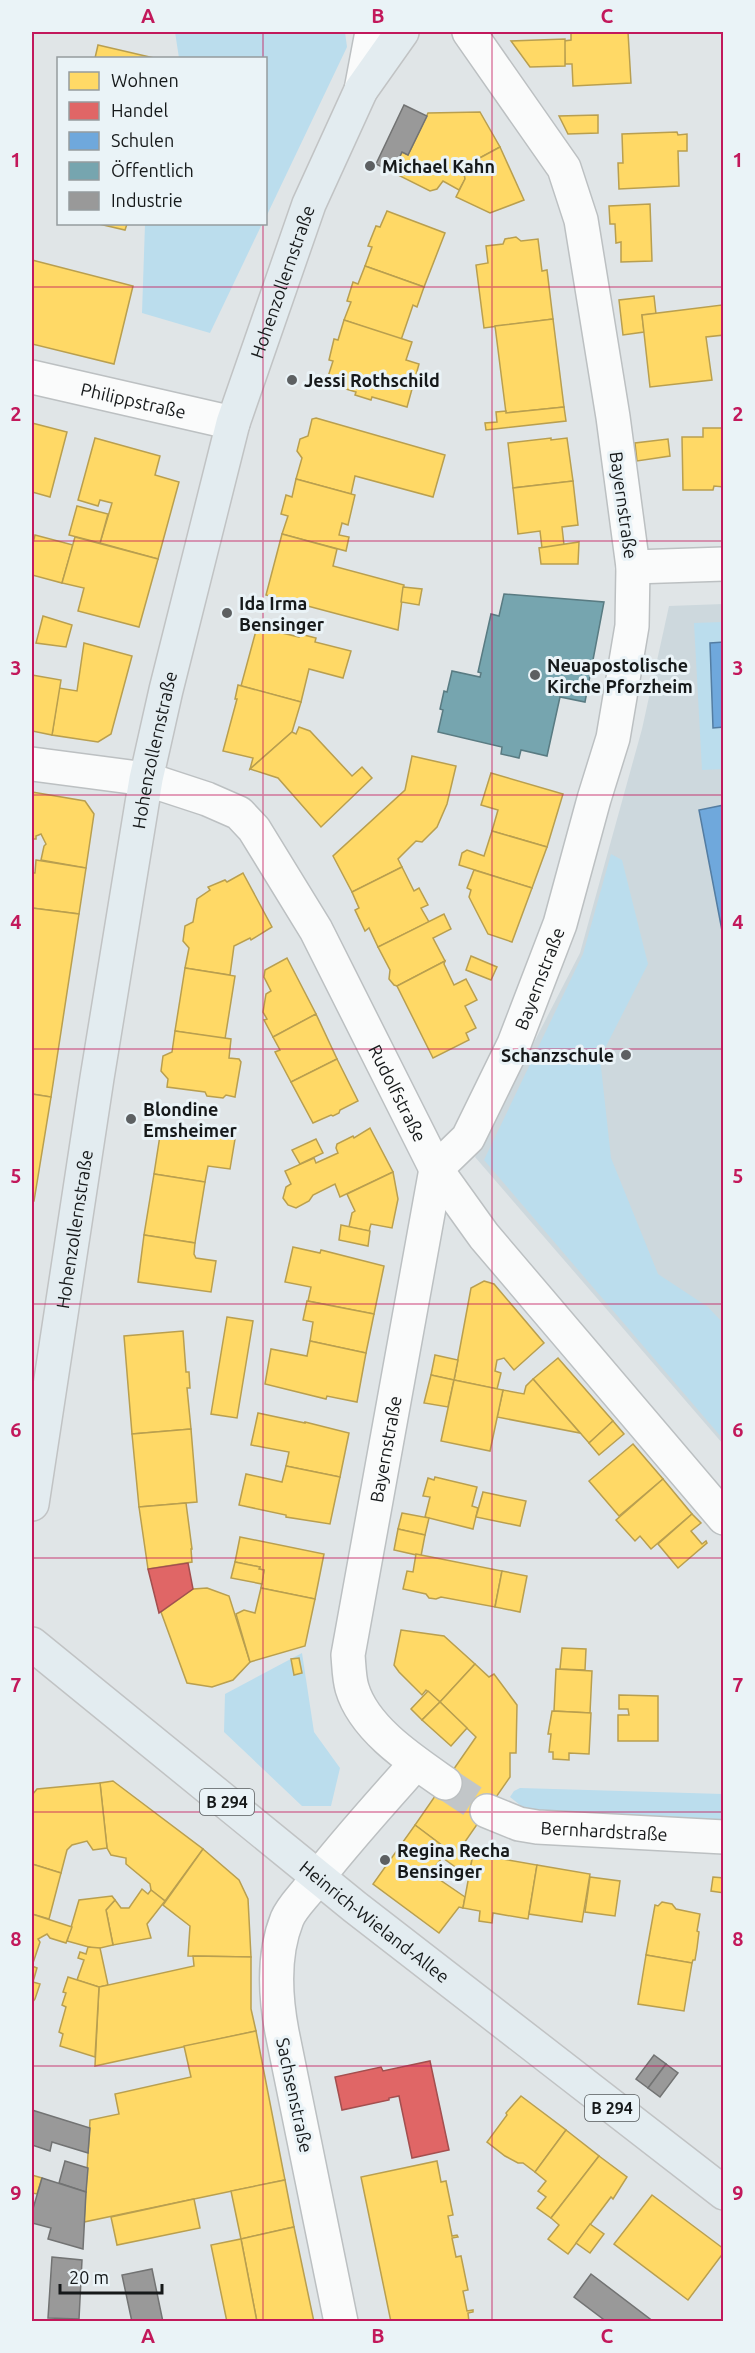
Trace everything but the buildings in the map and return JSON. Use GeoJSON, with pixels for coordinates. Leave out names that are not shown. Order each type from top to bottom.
{"type":"FeatureCollection","features":[{"type":"Feature","properties":{"kind":"main road","name":"Hohenzollernstraße"},"geometry":{"type":"LineString","coordinates":[[32,1504],[93,1101],[146,779],[233,423],[309,204],[361,90],[402,32]]}},
{"type":"Feature","properties":{"kind":"main road","name":"Heinrich-Wieland-Allee"},"geometry":{"type":"LineString","coordinates":[[32,1644],[484,2008],[723,2193]]}},
{"type":"Feature","properties":{"kind":"street"},"geometry":{"type":"LineString","coordinates":[[361,90],[372,32]]}},
{"type":"Feature","properties":{"kind":"street","name":"Bayernstraße"},"geometry":{"type":"LineString","coordinates":[[416,1763],[369,1722],[352,1688],[348,1655],[436,1169],[468,1138],[514,1044],[560,924],[613,738],[632,627],[633,567],[613,417],[581,220],[564,168],[468,32]]}},
{"type":"Feature","properties":{"kind":"street","name":"Philippstraße"},"geometry":{"type":"LineString","coordinates":[[32,377],[233,423]]}},
{"type":"Feature","properties":{"kind":"street"},"geometry":{"type":"LineString","coordinates":[[633,567],[723,564]]}},
{"type":"Feature","properties":{"kind":"street","name":"Rudolfstraße"},"geometry":{"type":"LineString","coordinates":[[32,764],[146,779],[207,799],[239,813],[254,829],[316,930],[436,1169],[484,1236],[723,1518]]}},
{"type":"Feature","properties":{"kind":"street"},"geometry":{"type":"LineString","coordinates":[[318,1876],[416,1763],[445,1783]]}},
{"type":"Feature","properties":{"kind":"street","name":"Bernhardstraße"},"geometry":{"type":"LineString","coordinates":[[487,1810],[519,1824],[537,1827],[723,1837]]}},
{"type":"Feature","properties":{"kind":"street","name":"Sachsenstraße"},"geometry":{"type":"LineString","coordinates":[[318,1876],[288,1916],[282,1933],[277,1981],[278,2008],[341,2322]]}},
{"type":"Feature","properties":{"kind":"shaded area"},"geometry":{"type":"Polygon","coordinates":[[[175,32],[345,32],[347,47],[267,215],[267,57],[179,57],[175,32]]]}},
{"type":"Feature","properties":{"kind":"shaded area"},"geometry":{"type":"Polygon","coordinates":[[[145,225],[262,225],[210,333],[142,313],[145,225]]]}},
{"type":"Feature","properties":{"kind":"shaded area","name":"Schanzschule"},"geometry":{"type":"Polygon","coordinates":[[[723,604],[723,1444],[475,1157],[580,953],[642,729],[669,606],[723,604]]]}},
{"type":"Feature","properties":{"kind":"shaded area"},"geometry":{"type":"Polygon","coordinates":[[[723,622],[723,769],[702,770],[694,623],[723,622]]]}},
{"type":"Feature","properties":{"kind":"shaded area"},"geometry":{"type":"Polygon","coordinates":[[[611,854],[622,860],[648,964],[600,1058],[611,1158],[658,1274],[708,1307],[723,1323],[723,1439],[484,1160],[583,954],[611,854]]]}},
{"type":"Feature","properties":{"kind":"shaded area"},"geometry":{"type":"Polygon","coordinates":[[[302,1653],[314,1732],[340,1768],[331,1806],[302,1806],[224,1732],[225,1694],[302,1653]]]}},
{"type":"Feature","properties":{"kind":"shaded area"},"geometry":{"type":"Polygon","coordinates":[[[520,1788],[723,1794],[723,1826],[522,1814],[520,1805],[510,1797],[520,1788]]]}},
{"type":"Feature","properties":{"kind":"tunnel"},"geometry":{"type":"LineString","coordinates":[[445,1783],[487,1811]]}},
{"type":"Feature","properties":{"kind":"place","name":"Michael Kahn"},"geometry":{"type":"Point","coordinates":[370,166]}},
{"type":"Feature","properties":{"kind":"place","name":"Jessi Rothschild"},"geometry":{"type":"Point","coordinates":[292,380]}},
{"type":"Feature","properties":{"kind":"place","name":"Ida Irma Bensinger"},"geometry":{"type":"Point","coordinates":[227,613]}},
{"type":"Feature","properties":{"kind":"place","name":"Neuapostolische Kirche Pforzheim"},"geometry":{"type":"Point","coordinates":[535,675]}},
{"type":"Feature","properties":{"kind":"place","name":"Schanzschule"},"geometry":{"type":"Point","coordinates":[626,1055]}},
{"type":"Feature","properties":{"kind":"place","name":"Blondine Emsheimer"},"geometry":{"type":"Point","coordinates":[131,1119]}},
{"type":"Feature","properties":{"kind":"place","name":"Regina Recha Bensinger"},"geometry":{"type":"Point","coordinates":[385,1860]}}]}
